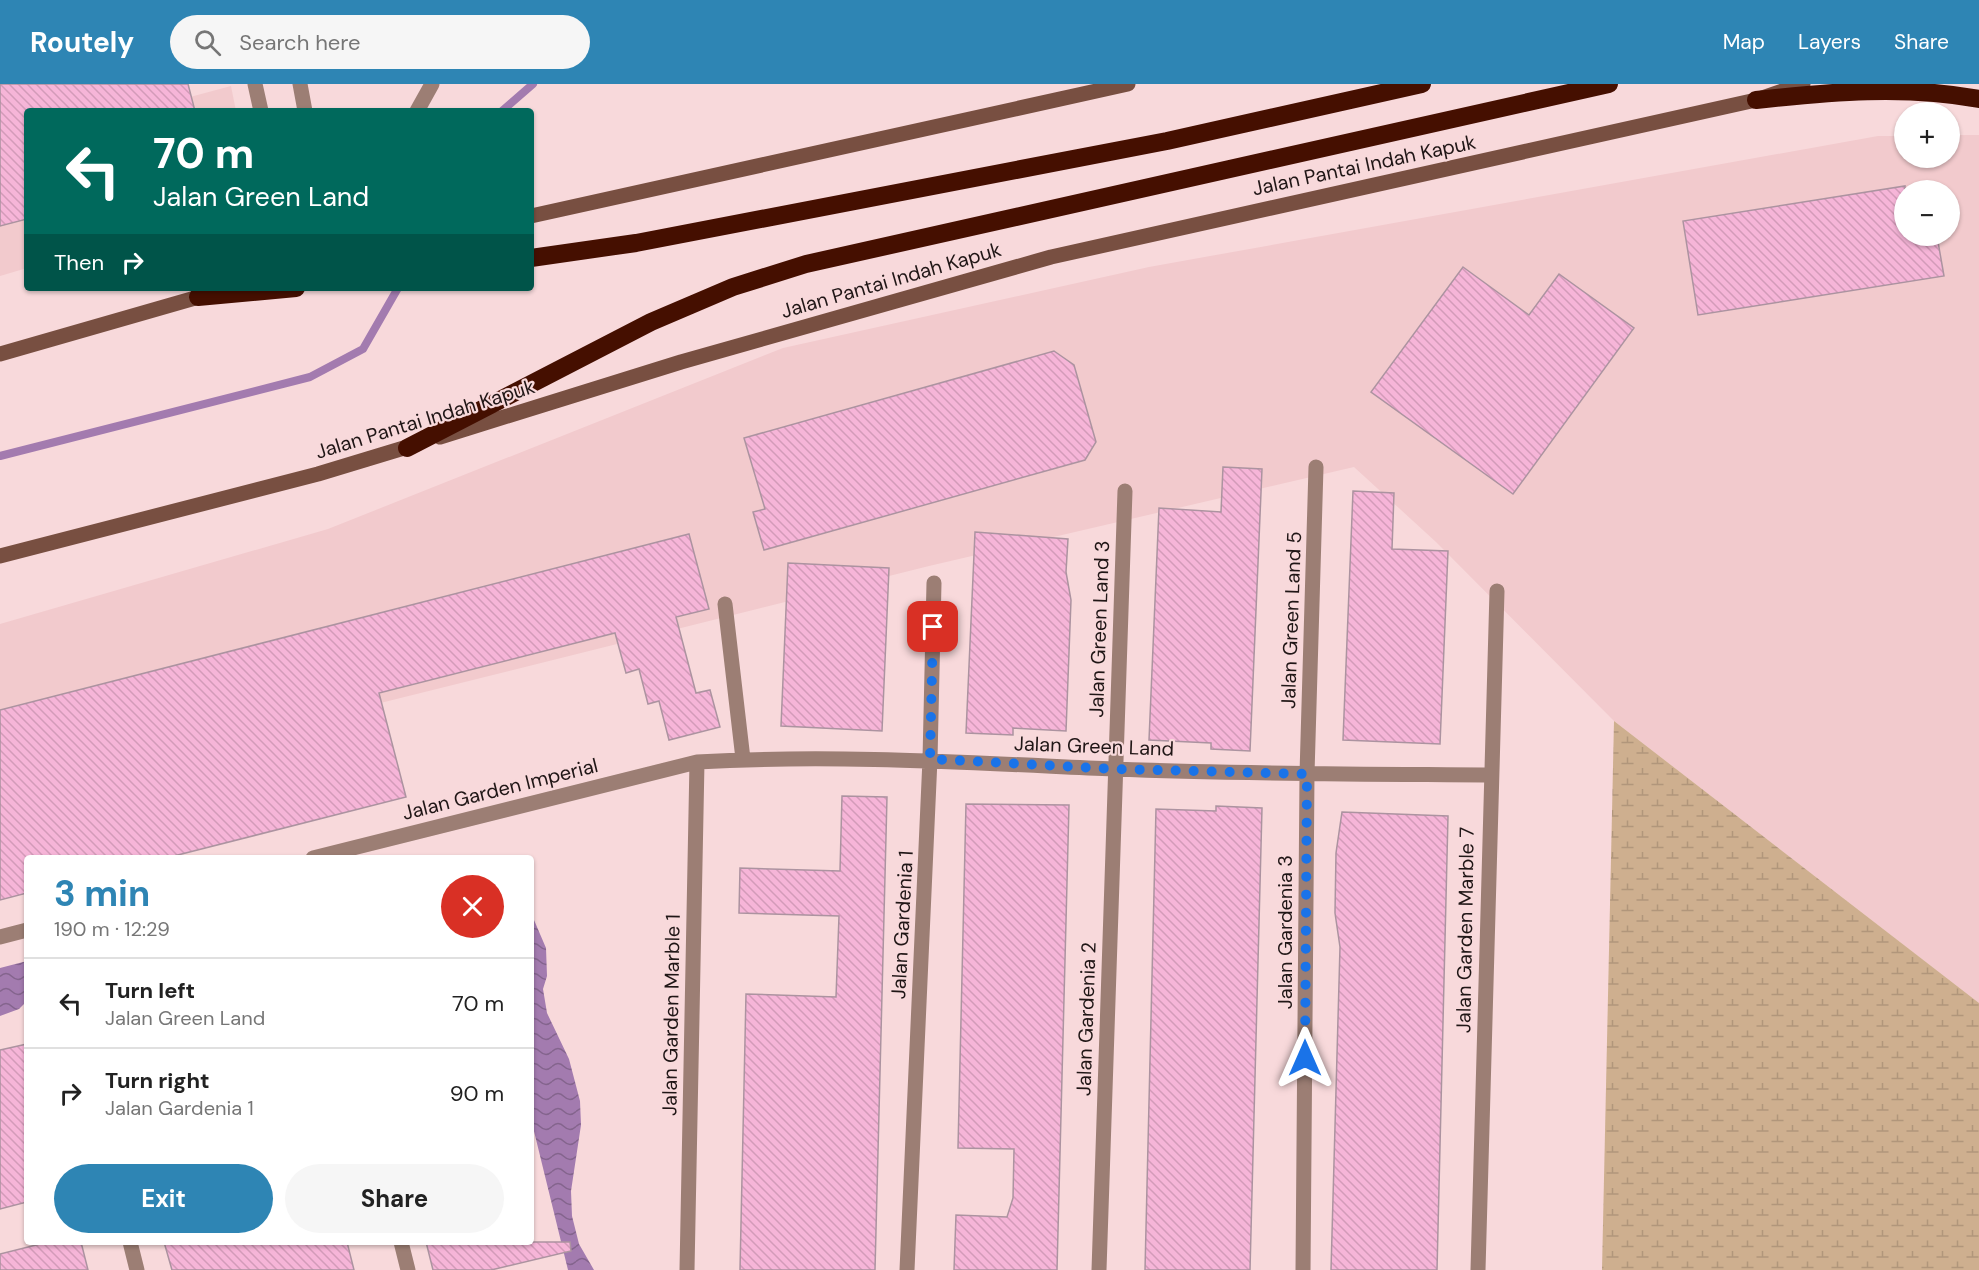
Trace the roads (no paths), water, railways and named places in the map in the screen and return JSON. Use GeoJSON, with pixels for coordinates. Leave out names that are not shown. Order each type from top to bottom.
{"type":"FeatureCollection","features":[{"type":"Feature","properties":{"kind":"highway"},"geometry":{"type":"LineString","coordinates":[[534,258],[647,241],[1167,141],[1422,84]]}},
{"type":"Feature","properties":{"kind":"highway"},"geometry":{"type":"LineString","coordinates":[[407,448],[651,321],[733,287],[806,264],[1609,84]]}},
{"type":"Feature","properties":{"kind":"highway"},"geometry":{"type":"LineString","coordinates":[[1756,100],[1881,91],[1937,93],[1979,99]]}},
{"type":"Feature","properties":{"kind":"highway"},"geometry":{"type":"LineString","coordinates":[[198,297],[263,291]]}},
{"type":"Feature","properties":{"kind":"main road"},"geometry":{"type":"LineString","coordinates":[[534,215],[1128,84]]}},
{"type":"Feature","properties":{"kind":"main road","name":"Jalan Pantai Indah Kapuk"},"geometry":{"type":"LineString","coordinates":[[0,556],[318,474],[681,362],[1051,257],[1756,100],[1803,84]]}},
{"type":"Feature","properties":{"kind":"main road"},"geometry":{"type":"LineString","coordinates":[[0,354],[219,291]]}},
{"type":"Feature","properties":{"kind":"street"},"geometry":{"type":"LineString","coordinates":[[255,84],[260,108]]}},
{"type":"Feature","properties":{"kind":"street"},"geometry":{"type":"LineString","coordinates":[[300,84],[304,108]]}},
{"type":"Feature","properties":{"kind":"street"},"geometry":{"type":"LineString","coordinates":[[419,108],[432,84]]}},
{"type":"Feature","properties":{"kind":"street","name":"Jalan Green Land 5"},"geometry":{"type":"LineString","coordinates":[[1307,774],[1316,467]]}},
{"type":"Feature","properties":{"kind":"street","name":"Jalan Green Land 3"},"geometry":{"type":"LineString","coordinates":[[1115,769],[1125,491]]}},
{"type":"Feature","properties":{"kind":"street","name":"Jalan Gardenia 1"},"geometry":{"type":"LineString","coordinates":[[908,1270],[930,759],[934,583]]}},
{"type":"Feature","properties":{"kind":"street","name":"Jalan Garden Marble 7"},"geometry":{"type":"LineString","coordinates":[[1478,1270],[1490,775],[1497,591]]}},
{"type":"Feature","properties":{"kind":"street"},"geometry":{"type":"LineString","coordinates":[[725,604],[743,759]]}},
{"type":"Feature","properties":{"kind":"street","name":"Jalan Green Land"},"geometry":{"type":"LineString","coordinates":[[697,762],[743,759],[930,759],[1115,769],[1307,774],[1490,775]]}},
{"type":"Feature","properties":{"kind":"street","name":"Jalan Garden Imperial"},"geometry":{"type":"LineString","coordinates":[[325,855],[697,762]]}},
{"type":"Feature","properties":{"kind":"street","name":"Jalan Garden Marble 1"},"geometry":{"type":"LineString","coordinates":[[687,1270],[697,762]]}},
{"type":"Feature","properties":{"kind":"street","name":"Jalan Gardenia 2"},"geometry":{"type":"LineString","coordinates":[[1099,1270],[1115,769]]}},
{"type":"Feature","properties":{"kind":"street","name":"Jalan Gardenia 3"},"geometry":{"type":"LineString","coordinates":[[1303,1270],[1307,774]]}},
{"type":"Feature","properties":{"kind":"street"},"geometry":{"type":"LineString","coordinates":[[0,937],[24,931]]}},
{"type":"Feature","properties":{"kind":"street"},"geometry":{"type":"LineString","coordinates":[[131,1245],[137,1270]]}},
{"type":"Feature","properties":{"kind":"street"},"geometry":{"type":"LineString","coordinates":[[402,1245],[408,1270]]}},
{"type":"Feature","properties":{"kind":"water"},"geometry":{"type":"Polygon","coordinates":[[[534,920],[546,948],[547,976],[543,989],[547,1013],[569,1059],[580,1101],[581,1125],[571,1191],[572,1216],[579,1244],[594,1270],[568,1270],[534,1131],[534,920]]]}},
{"type":"Feature","properties":{"kind":"water"},"geometry":{"type":"Polygon","coordinates":[[[24,962],[24,1004],[19,1009],[0,1016],[0,968],[24,962]]]}},
{"type":"Feature","properties":{"kind":"waterway"},"geometry":{"type":"LineString","coordinates":[[505,108],[533,84]]}},
{"type":"Feature","properties":{"kind":"waterway"},"geometry":{"type":"LineString","coordinates":[[0,456],[310,377],[363,349],[396,291]]}}]}
